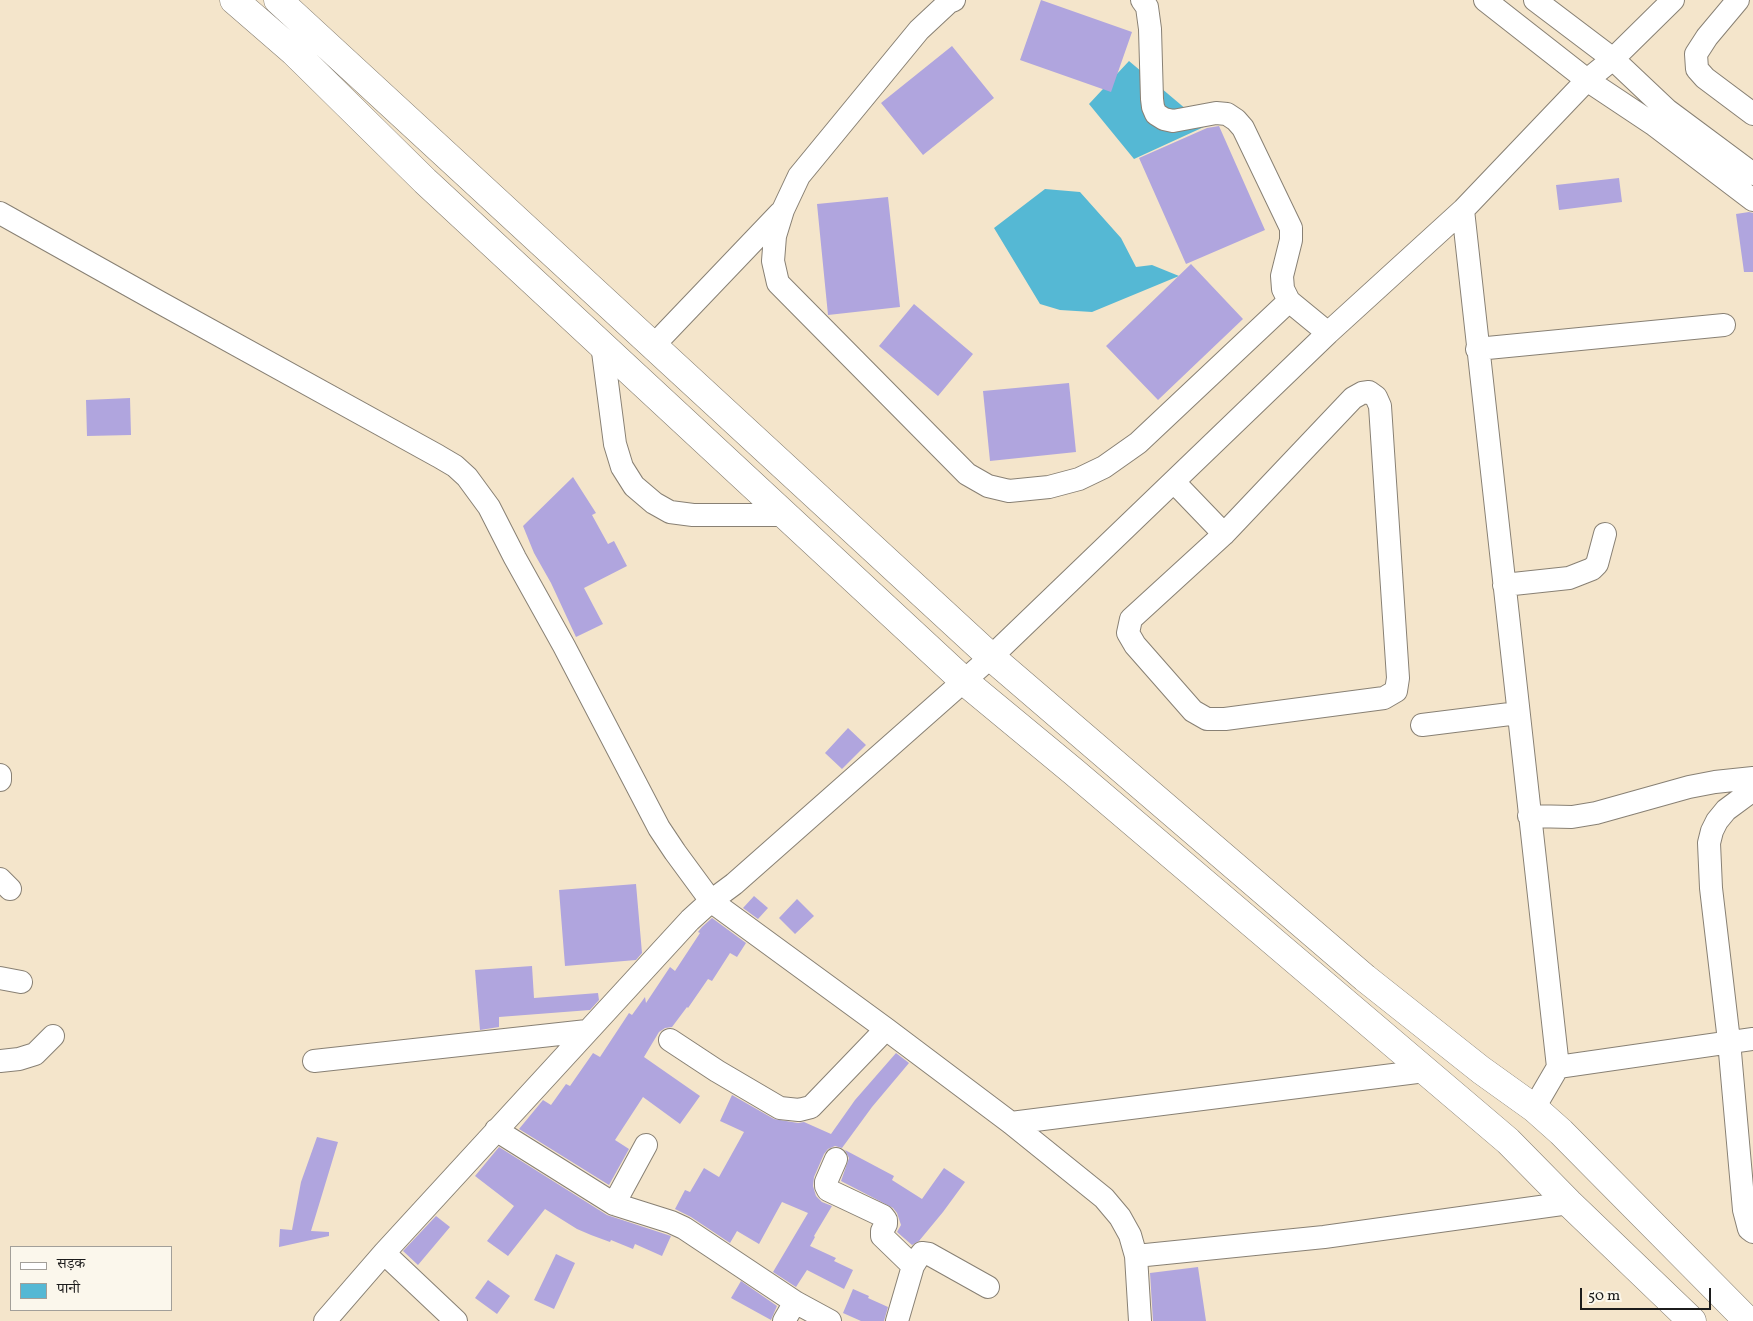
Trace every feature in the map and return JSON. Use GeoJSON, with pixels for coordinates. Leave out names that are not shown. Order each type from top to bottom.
{"type":"FeatureCollection","features":[{"type":"Feature","properties":{"kind":"main road"},"geometry":{"type":"LineString","coordinates":[[234,0],[294,52],[426,181],[964,680],[1508,1141],[1692,1321]]}},
{"type":"Feature","properties":{"kind":"main road"},"geometry":{"type":"LineString","coordinates":[[278,0],[991,657],[1366,978],[1481,1070],[1534,1108],[1561,1132],[1748,1321]]}},
{"type":"Feature","properties":{"kind":"street"},"geometry":{"type":"LineString","coordinates":[[954,0],[949,2],[919,30],[799,176],[783,210],[775,236],[772,261],[778,283],[967,474],[988,486],[1009,491],[1049,487],[1079,479],[1104,467],[1138,443],[1288,301]]}},
{"type":"Feature","properties":{"kind":"street"},"geometry":{"type":"LineString","coordinates":[[1142,0],[1147,7],[1150,29],[1153,107],[1156,114],[1164,119],[1173,121],[1216,113],[1227,114],[1243,128],[1291,228],[1291,240],[1282,276],[1283,289],[1288,301],[1328,333]]}},
{"type":"Feature","properties":{"kind":"street"},"geometry":{"type":"LineString","coordinates":[[1485,0],[1587,80],[1653,124],[1753,200]]}},
{"type":"Feature","properties":{"kind":"street"},"geometry":{"type":"LineString","coordinates":[[1536,0],[1613,59],[1667,110],[1753,174]]}},
{"type":"Feature","properties":{"kind":"street"},"geometry":{"type":"LineString","coordinates":[[325,1321],[384,1253],[690,920],[734,884],[991,657],[1328,333],[1462,210],[1587,80],[1613,59],[1673,0]]}},
{"type":"Feature","properties":{"kind":"street"},"geometry":{"type":"LineString","coordinates":[[1738,0],[1707,37],[1696,54],[1697,69],[1705,78],[1753,114]]}},
{"type":"Feature","properties":{"kind":"street"},"geometry":{"type":"LineString","coordinates":[[653,346],[783,210]]}},
{"type":"Feature","properties":{"kind":"street"},"geometry":{"type":"LineString","coordinates":[[1462,210],[1558,1067],[1534,1108]]}},
{"type":"Feature","properties":{"kind":"street"},"geometry":{"type":"LineString","coordinates":[[0,213],[438,456],[455,466],[467,477],[489,507],[659,828],[711,901],[1011,1123],[1104,1198],[1120,1217],[1130,1235],[1136,1256],[1140,1321]]}},
{"type":"Feature","properties":{"kind":"street"},"geometry":{"type":"LineString","coordinates":[[1477,349],[1724,325]]}},
{"type":"Feature","properties":{"kind":"street"},"geometry":{"type":"LineString","coordinates":[[602,344],[615,444],[622,467],[634,486],[654,503],[670,512],[693,515],[785,515]]}},
{"type":"Feature","properties":{"kind":"street"},"geometry":{"type":"LineString","coordinates":[[1369,392],[1376,397],[1380,406],[1398,678],[1396,691],[1384,698],[1225,719],[1208,718],[1193,711],[1135,646],[1128,633],[1131,620],[1224,534],[1353,398],[1362,393],[1369,392]]}},
{"type":"Feature","properties":{"kind":"street"},"geometry":{"type":"LineString","coordinates":[[1174,482],[1224,534]]}},
{"type":"Feature","properties":{"kind":"street"},"geometry":{"type":"LineString","coordinates":[[1504,585],[1569,578],[1592,569],[1597,564],[1605,534]]}},
{"type":"Feature","properties":{"kind":"street"},"geometry":{"type":"LineString","coordinates":[[1422,725],[1518,713]]}},
{"type":"Feature","properties":{"kind":"street"},"geometry":{"type":"LineString","coordinates":[[0,775],[0,780]]}},
{"type":"Feature","properties":{"kind":"street"},"geometry":{"type":"LineString","coordinates":[[1529,816],[1572,816],[1596,813],[1698,786],[1742,778],[1753,778]]}},
{"type":"Feature","properties":{"kind":"street"},"geometry":{"type":"LineString","coordinates":[[1753,790],[1726,810],[1717,821],[1712,831],[1710,843],[1711,888],[1729,1041],[1744,1210],[1749,1229],[1753,1232]]}},
{"type":"Feature","properties":{"kind":"street"},"geometry":{"type":"LineString","coordinates":[[670,1040],[717,1072],[780,1108],[799,1110],[811,1107],[886,1029]]}},
{"type":"Feature","properties":{"kind":"street"},"geometry":{"type":"LineString","coordinates":[[314,1061],[588,1031]]}},
{"type":"Feature","properties":{"kind":"street"},"geometry":{"type":"LineString","coordinates":[[0,1060],[20,1059],[35,1054],[53,1036]]}},
{"type":"Feature","properties":{"kind":"street"},"geometry":{"type":"LineString","coordinates":[[1558,1067],[1753,1038]]}},
{"type":"Feature","properties":{"kind":"street"},"geometry":{"type":"LineString","coordinates":[[1011,1123],[1426,1071]]}},
{"type":"Feature","properties":{"kind":"street"},"geometry":{"type":"LineString","coordinates":[[496,1130],[614,1204],[684,1228],[795,1302],[830,1321]]}},
{"type":"Feature","properties":{"kind":"street"},"geometry":{"type":"LineString","coordinates":[[614,1204],[646,1145]]}},
{"type":"Feature","properties":{"kind":"street"},"geometry":{"type":"LineString","coordinates":[[836,1159],[826,1182],[828,1190],[883,1216],[886,1224],[882,1231],[882,1236],[913,1266]]}},
{"type":"Feature","properties":{"kind":"street"},"geometry":{"type":"LineString","coordinates":[[1136,1256],[1324,1237],[1569,1202]]}},
{"type":"Feature","properties":{"kind":"street"},"geometry":{"type":"LineString","coordinates":[[384,1253],[456,1321]]}},
{"type":"Feature","properties":{"kind":"street"},"geometry":{"type":"LineString","coordinates":[[897,1321],[913,1266],[922,1254],[929,1254],[988,1287]]}},
{"type":"Feature","properties":{"kind":"street"},"geometry":{"type":"LineString","coordinates":[[784,1321],[795,1302]]}},
{"type":"Feature","properties":{"kind":"water"},"geometry":{"type":"Polygon","coordinates":[[[1129,61],[1206,126],[1134,159],[1089,104],[1129,61]]]}},
{"type":"Feature","properties":{"kind":"water"},"geometry":{"type":"Polygon","coordinates":[[[1045,189],[1080,192],[1121,238],[1136,267],[1152,265],[1179,276],[1092,312],[1060,310],[1040,304],[994,228],[1045,189]]]}},
{"type":"Feature","properties":{"kind":"building"},"geometry":{"type":"Polygon","coordinates":[[[1041,0],[1132,32],[1111,92],[1020,60],[1041,0]]]}},
{"type":"Feature","properties":{"kind":"building"},"geometry":{"type":"Polygon","coordinates":[[[952,46],[994,98],[923,155],[881,103],[952,46]]]}},
{"type":"Feature","properties":{"kind":"building"},"geometry":{"type":"Polygon","coordinates":[[[1219,126],[1265,230],[1186,264],[1139,158],[1207,128],[1219,126]]]}},
{"type":"Feature","properties":{"kind":"building"},"geometry":{"type":"Polygon","coordinates":[[[1619,178],[1622,202],[1559,210],[1556,185],[1619,178]]]}},
{"type":"Feature","properties":{"kind":"building"},"geometry":{"type":"Polygon","coordinates":[[[888,197],[900,307],[828,315],[817,204],[888,197]]]}},
{"type":"Feature","properties":{"kind":"building"},"geometry":{"type":"Polygon","coordinates":[[[1753,213],[1753,272],[1744,272],[1736,214],[1753,213]]]}},
{"type":"Feature","properties":{"kind":"building"},"geometry":{"type":"Polygon","coordinates":[[[1191,264],[1243,319],[1158,400],[1106,346],[1191,264]]]}},
{"type":"Feature","properties":{"kind":"building"},"geometry":{"type":"Polygon","coordinates":[[[914,304],[973,354],[938,396],[879,346],[914,304]]]}},
{"type":"Feature","properties":{"kind":"building"},"geometry":{"type":"Polygon","coordinates":[[[1069,383],[1076,452],[990,461],[983,391],[1069,383]]]}},
{"type":"Feature","properties":{"kind":"building"},"geometry":{"type":"Polygon","coordinates":[[[130,398],[131,435],[87,436],[86,400],[130,398]]]}},
{"type":"Feature","properties":{"kind":"building"},"geometry":{"type":"Polygon","coordinates":[[[573,477],[596,513],[592,515],[608,544],[614,541],[627,566],[584,588],[603,624],[576,637],[551,583],[534,553],[523,526],[573,477]]]}},
{"type":"Feature","properties":{"kind":"building"},"geometry":{"type":"Polygon","coordinates":[[[848,728],[866,745],[842,769],[825,753],[848,728]]]}},
{"type":"Feature","properties":{"kind":"building"},"geometry":{"type":"Polygon","coordinates":[[[636,884],[642,953],[636,960],[565,966],[559,890],[636,884]]]}},
{"type":"Feature","properties":{"kind":"building"},"geometry":{"type":"Polygon","coordinates":[[[754,896],[768,908],[758,919],[743,908],[754,896]]]}},
{"type":"Feature","properties":{"kind":"building"},"geometry":{"type":"Polygon","coordinates":[[[797,899],[814,916],[795,934],[779,918],[797,899]]]}},
{"type":"Feature","properties":{"kind":"building"},"geometry":{"type":"Polygon","coordinates":[[[712,918],[746,943],[737,957],[730,953],[712,981],[708,979],[672,1027],[665,1028],[659,1032],[644,1057],[700,1096],[680,1124],[643,1097],[615,1140],[629,1149],[609,1185],[519,1129],[543,1100],[551,1105],[566,1084],[570,1086],[593,1053],[600,1057],[629,1013],[632,1015],[645,997],[646,1003],[670,967],[675,971],[700,933],[698,932],[712,918]]]}},
{"type":"Feature","properties":{"kind":"building"},"geometry":{"type":"Polygon","coordinates":[[[532,966],[534,998],[598,993],[599,1000],[590,1010],[499,1017],[499,1027],[480,1030],[475,970],[532,966]]]}},
{"type":"Feature","properties":{"kind":"building"},"geometry":{"type":"Polygon","coordinates":[[[896,1053],[909,1063],[872,1107],[842,1148],[835,1146],[828,1149],[814,1177],[813,1186],[816,1196],[822,1202],[832,1206],[810,1246],[836,1258],[834,1261],[853,1270],[844,1289],[807,1270],[796,1287],[773,1272],[808,1213],[782,1202],[759,1244],[737,1231],[730,1243],[691,1217],[675,1209],[685,1190],[690,1192],[704,1168],[719,1177],[744,1132],[720,1121],[732,1095],[774,1119],[798,1123],[804,1122],[831,1134],[855,1100],[896,1053]]]}},
{"type":"Feature","properties":{"kind":"building"},"geometry":{"type":"Polygon","coordinates":[[[317,1137],[338,1142],[311,1231],[329,1232],[329,1236],[279,1247],[280,1229],[292,1230],[301,1182],[317,1137]]]}},
{"type":"Feature","properties":{"kind":"building"},"geometry":{"type":"Polygon","coordinates":[[[499,1147],[607,1215],[671,1236],[662,1256],[635,1244],[633,1249],[611,1240],[610,1242],[591,1235],[577,1229],[545,1209],[508,1256],[487,1241],[514,1206],[475,1176],[499,1147]]]}},
{"type":"Feature","properties":{"kind":"building"},"geometry":{"type":"Polygon","coordinates":[[[845,1150],[894,1176],[892,1180],[922,1199],[944,1168],[965,1182],[919,1241],[912,1245],[897,1232],[901,1225],[893,1208],[841,1181],[849,1158],[845,1150]]]}},
{"type":"Feature","properties":{"kind":"building"},"geometry":{"type":"Polygon","coordinates":[[[436,1216],[450,1227],[418,1265],[403,1251],[436,1216]]]}},
{"type":"Feature","properties":{"kind":"building"},"geometry":{"type":"Polygon","coordinates":[[[556,1254],[575,1263],[554,1309],[534,1300],[556,1254]]]}},
{"type":"Feature","properties":{"kind":"building"},"geometry":{"type":"Polygon","coordinates":[[[1198,1267],[1206,1321],[1153,1321],[1150,1273],[1198,1267]]]}},
{"type":"Feature","properties":{"kind":"building"},"geometry":{"type":"Polygon","coordinates":[[[488,1280],[510,1296],[497,1314],[475,1298],[488,1280]]]}},
{"type":"Feature","properties":{"kind":"building"},"geometry":{"type":"Polygon","coordinates":[[[741,1281],[777,1306],[771,1320],[731,1298],[741,1281]]]}},
{"type":"Feature","properties":{"kind":"building"},"geometry":{"type":"Polygon","coordinates":[[[853,1289],[888,1307],[884,1321],[861,1321],[843,1313],[853,1289]]]}}]}
